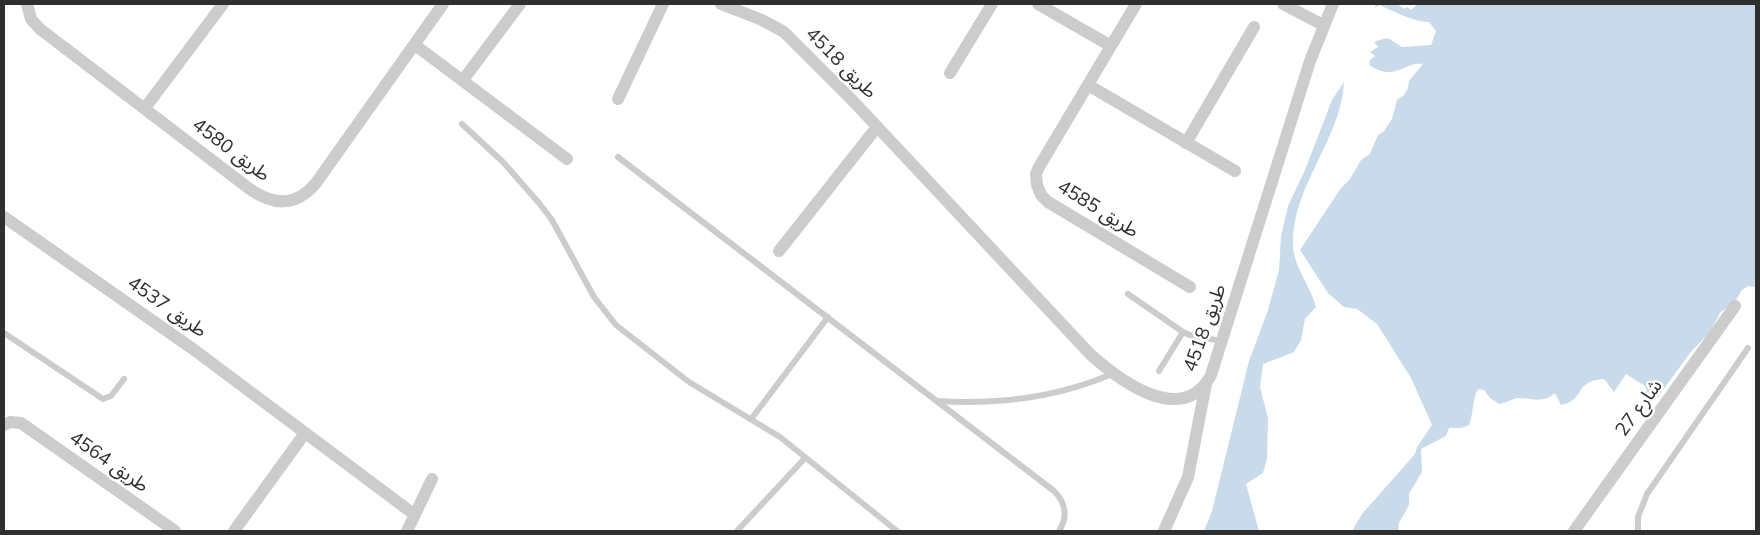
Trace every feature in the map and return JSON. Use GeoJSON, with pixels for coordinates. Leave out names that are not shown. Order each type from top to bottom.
{"type":"FeatureCollection","features":[{"type":"Feature","properties":{"kind":"street","name":"طريق 4580"},"geometry":{"type":"LineString","coordinates":[[27,4],[31,20],[40,29],[263,198],[277,202],[291,202],[305,194],[316,183],[443,4]]}},
{"type":"Feature","properties":{"kind":"street"},"geometry":{"type":"LineString","coordinates":[[145,108],[223,4]]}},
{"type":"Feature","properties":{"kind":"street"},"geometry":{"type":"LineString","coordinates":[[463,80],[520,4]]}},
{"type":"Feature","properties":{"kind":"street"},"geometry":{"type":"LineString","coordinates":[[618,99],[663,4]]}},
{"type":"Feature","properties":{"kind":"street","name":"طريق 4518"},"geometry":{"type":"LineString","coordinates":[[721,4],[762,20],[784,32],[877,127],[1069,334],[1112,374],[1141,391],[1164,398],[1187,398],[1206,384],[1222,341],[1324,25],[1333,4]]}},
{"type":"Feature","properties":{"kind":"street"},"geometry":{"type":"LineString","coordinates":[[950,73],[992,4]]}},
{"type":"Feature","properties":{"kind":"street"},"geometry":{"type":"LineString","coordinates":[[1038,4],[1111,46]]}},
{"type":"Feature","properties":{"kind":"street","name":"طريق 4585"},"geometry":{"type":"LineString","coordinates":[[1136,4],[1039,167],[1036,174],[1037,185],[1041,195],[1062,211],[1190,287]]}},
{"type":"Feature","properties":{"kind":"street"},"geometry":{"type":"LineString","coordinates":[[1282,4],[1324,25]]}},
{"type":"Feature","properties":{"kind":"street"},"geometry":{"type":"LineString","coordinates":[[1186,143],[1254,27]]}},
{"type":"Feature","properties":{"kind":"street"},"geometry":{"type":"LineString","coordinates":[[415,45],[567,159]]}},
{"type":"Feature","properties":{"kind":"street"},"geometry":{"type":"LineString","coordinates":[[1088,85],[1235,171]]}},
{"type":"Feature","properties":{"kind":"street","name":"طريق 4518"},"geometry":{"type":"LineString","coordinates":[[779,251],[877,127]]}},
{"type":"Feature","properties":{"kind":"street","name":"طريق 4537"},"geometry":{"type":"LineString","coordinates":[[4,217],[193,349],[416,515]]}},
{"type":"Feature","properties":{"kind":"street","name":"شارع 27"},"geometry":{"type":"LineString","coordinates":[[1574,531],[1735,306]]}},
{"type":"Feature","properties":{"kind":"street"},"geometry":{"type":"LineString","coordinates":[[1164,531],[1188,476],[1206,384]]}},
{"type":"Feature","properties":{"kind":"street","name":"طريق 4564"},"geometry":{"type":"LineString","coordinates":[[4,425],[10,422],[21,423],[167,529]]}},
{"type":"Feature","properties":{"kind":"street"},"geometry":{"type":"LineString","coordinates":[[234,531],[305,433]]}},
{"type":"Feature","properties":{"kind":"street"},"geometry":{"type":"LineString","coordinates":[[407,531],[432,479]]}},
{"type":"Feature","properties":{"kind":"lane"},"geometry":{"type":"LineString","coordinates":[[462,124],[503,162],[539,204],[559,233],[594,297],[616,325],[688,382],[752,418],[780,437],[897,531]]}},
{"type":"Feature","properties":{"kind":"lane"},"geometry":{"type":"LineString","coordinates":[[618,157],[1059,496],[1063,503],[1065,518],[1059,531]]}},
{"type":"Feature","properties":{"kind":"lane"},"geometry":{"type":"LineString","coordinates":[[1128,294],[1183,332],[1192,336],[1222,341]]}},
{"type":"Feature","properties":{"kind":"lane"},"geometry":{"type":"LineString","coordinates":[[752,418],[828,317]]}},
{"type":"Feature","properties":{"kind":"lane"},"geometry":{"type":"LineString","coordinates":[[1159,371],[1183,332]]}},
{"type":"Feature","properties":{"kind":"lane"},"geometry":{"type":"LineString","coordinates":[[4,333],[103,399],[111,396],[124,379]]}},
{"type":"Feature","properties":{"kind":"lane"},"geometry":{"type":"LineString","coordinates":[[1638,531],[1638,517],[1646,494],[1748,348]]}},
{"type":"Feature","properties":{"kind":"lane"},"geometry":{"type":"LineString","coordinates":[[936,401],[986,402],[1035,398],[1084,386],[1112,374]]}},
{"type":"Feature","properties":{"kind":"lane"},"geometry":{"type":"LineString","coordinates":[[737,531],[805,458]]}},
{"type":"Feature","properties":{"kind":"water"},"geometry":{"type":"Polygon","coordinates":[[[1376,4],[1397,4],[1404,9],[1407,7],[1411,10],[1418,4],[1756,4],[1756,287],[1748,286],[1742,290],[1736,300],[1720,313],[1710,332],[1690,353],[1658,397],[1651,403],[1645,386],[1626,374],[1614,392],[1604,379],[1594,380],[1583,387],[1569,403],[1561,405],[1555,393],[1538,400],[1519,398],[1499,404],[1490,398],[1484,390],[1478,389],[1469,425],[1461,428],[1449,428],[1446,436],[1421,449],[1422,472],[1409,494],[1409,505],[1399,523],[1398,531],[1352,531],[1362,514],[1415,454],[1417,447],[1432,425],[1411,378],[1377,324],[1357,309],[1344,307],[1328,293],[1300,250],[1341,188],[1350,179],[1361,160],[1370,154],[1378,135],[1384,131],[1392,119],[1397,100],[1404,95],[1409,81],[1423,64],[1410,65],[1393,72],[1378,70],[1369,65],[1370,60],[1375,56],[1370,52],[1378,47],[1374,42],[1386,39],[1402,47],[1431,45],[1436,31],[1429,22],[1410,18],[1379,5],[1375,8],[1376,4]]]}},
{"type":"Feature","properties":{"kind":"water"},"geometry":{"type":"Polygon","coordinates":[[[1344,82],[1341,104],[1334,124],[1307,183],[1294,224],[1293,246],[1296,262],[1316,307],[1305,319],[1301,340],[1294,352],[1263,364],[1260,387],[1268,418],[1267,459],[1263,473],[1246,484],[1259,531],[1204,531],[1212,511],[1249,361],[1268,310],[1279,270],[1281,236],[1288,206],[1305,170],[1332,100],[1344,82]]]}}]}
